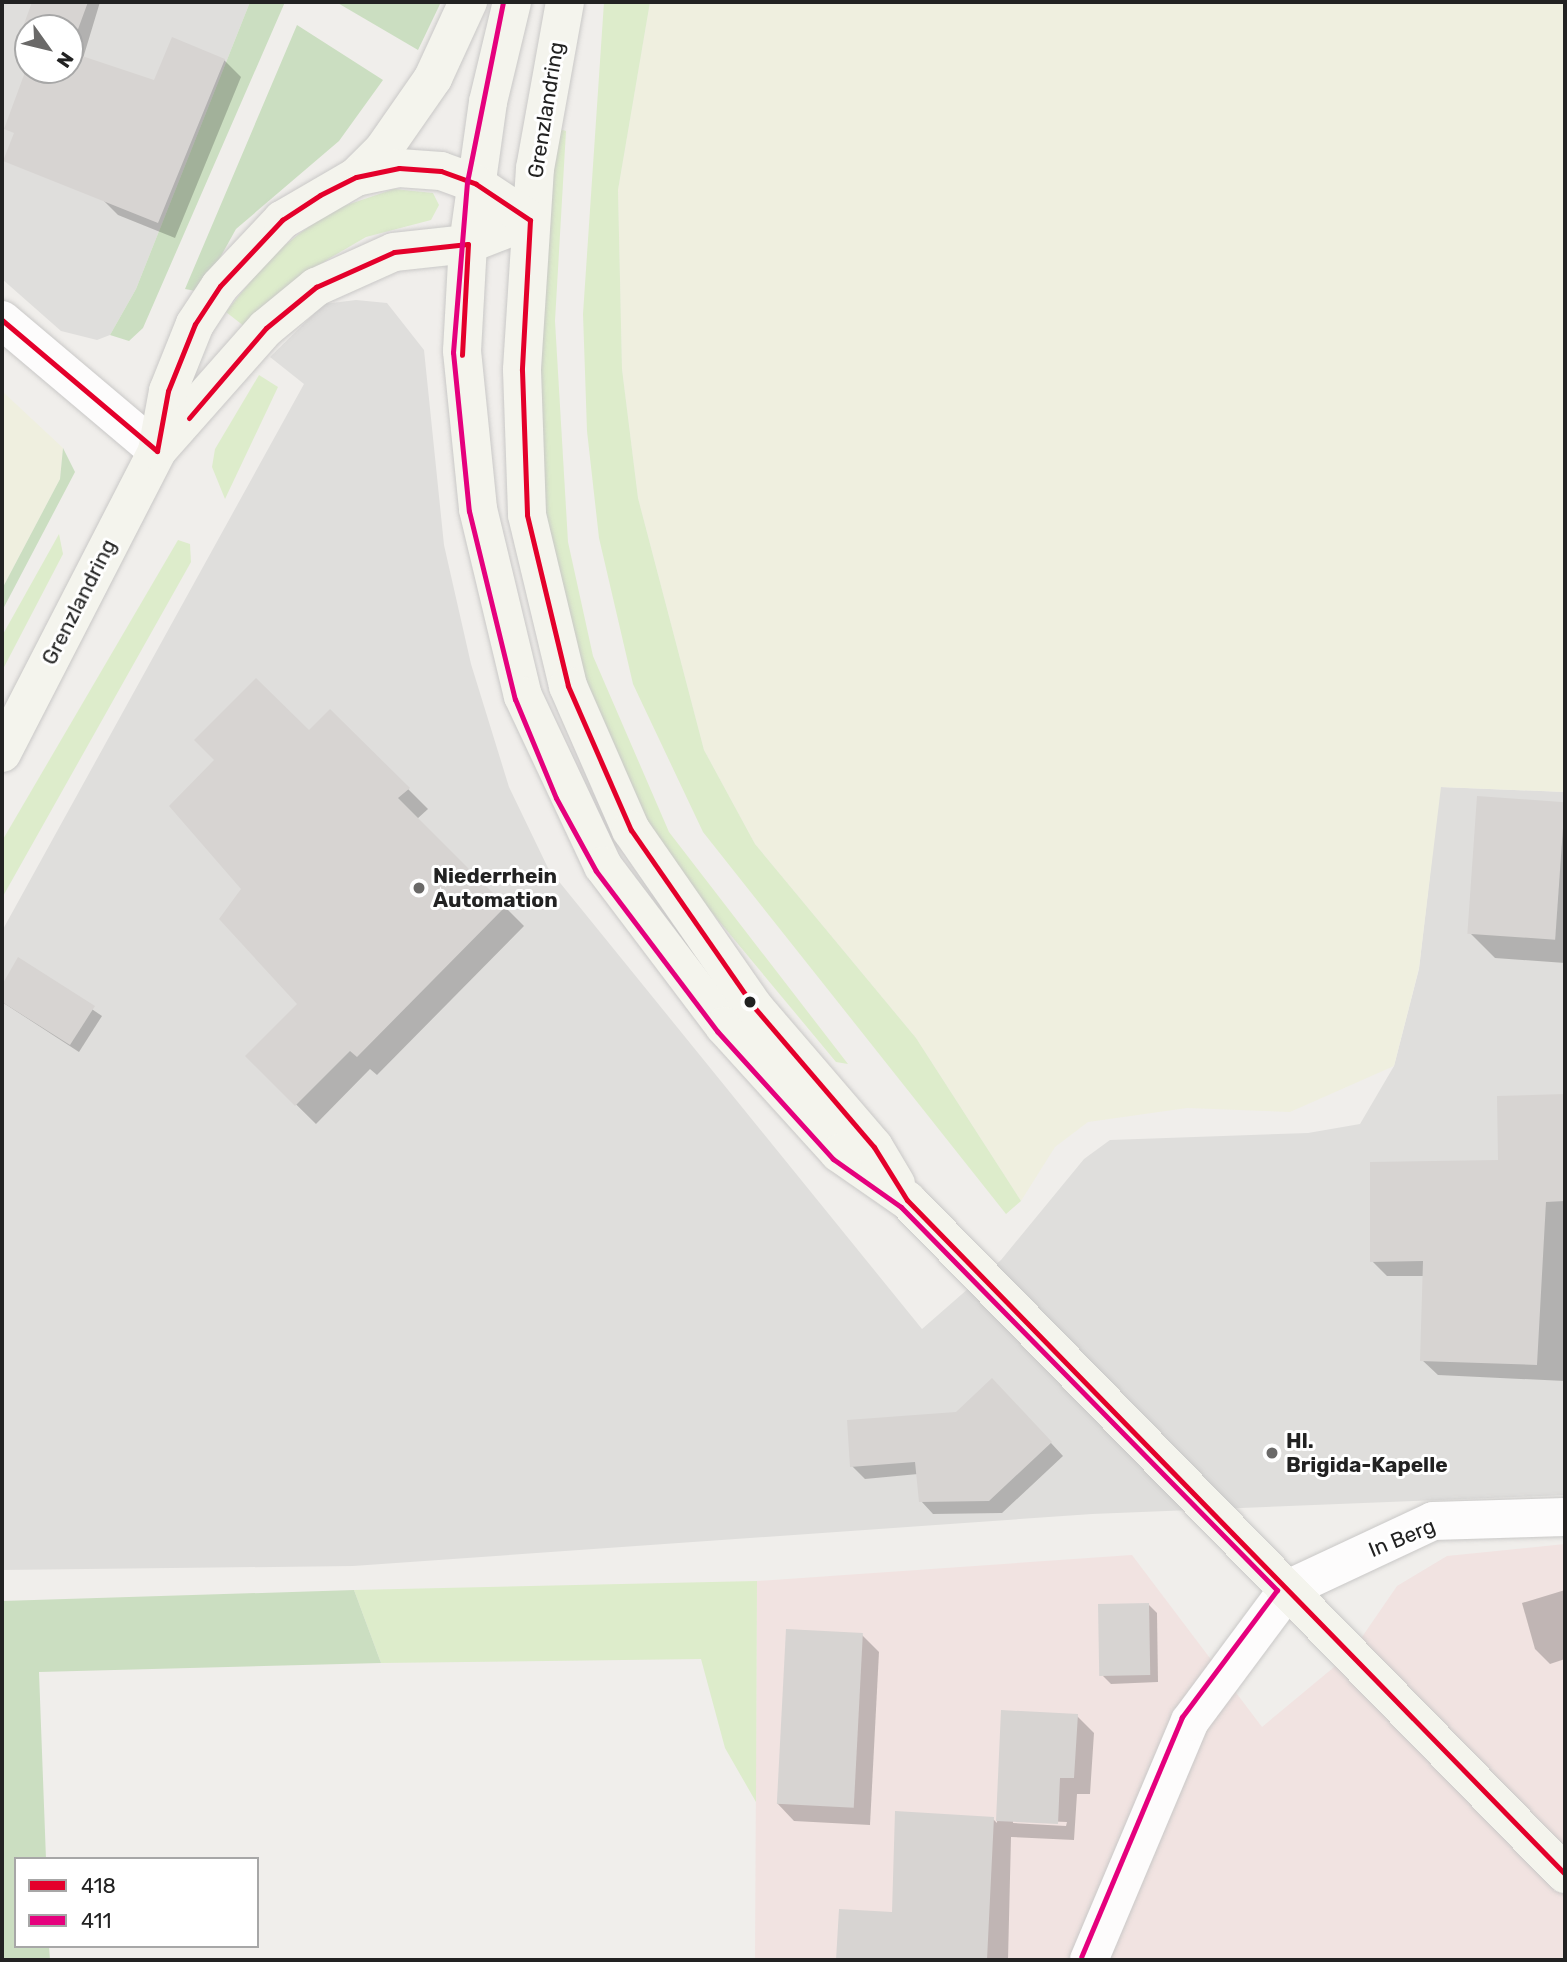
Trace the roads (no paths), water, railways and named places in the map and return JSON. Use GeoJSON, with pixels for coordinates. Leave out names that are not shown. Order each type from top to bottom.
{"type":"FeatureCollection","features":[{"type":"Feature","properties":{"kind":"main road"},"geometry":{"type":"LineString","coordinates":[[356,177],[383,150],[433,78],[468,2]]}},
{"type":"Feature","properties":{"kind":"main road"},"geometry":{"type":"LineString","coordinates":[[512,2],[476,184],[468,244],[462,351],[478,509],[523,696],[564,794],[603,866],[724,1026],[839,1153],[906,1200],[1565,1874]]}},
{"type":"Feature","properties":{"kind":"main road","name":"Grenzlandring"},"geometry":{"type":"LineString","coordinates":[[530,220],[565,2]]}},
{"type":"Feature","properties":{"kind":"main road","name":"Grenzlandring"},"geometry":{"type":"LineString","coordinates":[[157,451],[168,391],[195,324],[220,286],[282,220],[356,177],[399,168],[441,171],[476,184],[530,220]]}},
{"type":"Feature","properties":{"kind":"main road"},"geometry":{"type":"LineString","coordinates":[[530,220],[522,370],[527,515],[577,711],[631,830],[754,1007],[874,1147],[906,1200]]}},
{"type":"Feature","properties":{"kind":"main road","name":"Grenzlandring"},"geometry":{"type":"LineString","coordinates":[[2,753],[157,451],[266,328],[316,287],[394,252],[468,244],[530,220]]}},
{"type":"Feature","properties":{"kind":"street"},"geometry":{"type":"LineString","coordinates":[[2,320],[157,451]]}},
{"type":"Feature","properties":{"kind":"street","name":"In Berg"},"geometry":{"type":"LineString","coordinates":[[1288,1588],[1433,1521],[1565,1517]]}},
{"type":"Feature","properties":{"kind":"street"},"geometry":{"type":"LineString","coordinates":[[1089,1960],[1190,1721],[1288,1588]]}},
{"type":"Feature","properties":{"kind":"place","name":"Niederrhein Automation"},"geometry":{"type":"Point","coordinates":[419,888]}},
{"type":"Feature","properties":{"kind":"place","name":"Hl. Brigida-Kapelle"},"geometry":{"type":"Point","coordinates":[1272,1453]}}]}
